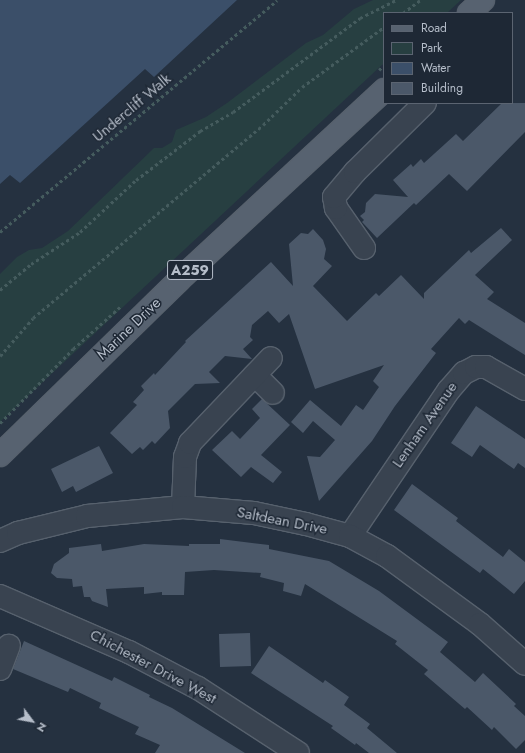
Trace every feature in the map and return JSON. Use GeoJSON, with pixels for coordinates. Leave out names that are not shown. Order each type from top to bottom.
{"type":"FeatureCollection","features":[{"type":"Feature","properties":{"kind":"main road"},"geometry":{"type":"LineString","coordinates":[[470,12],[483,0]]}},
{"type":"Feature","properties":{"kind":"main road","name":"Marine Drive"},"geometry":{"type":"LineString","coordinates":[[0,455],[178,281],[383,91]]}},
{"type":"Feature","properties":{"kind":"street"},"geometry":{"type":"LineString","coordinates":[[364,248],[336,208],[334,197],[351,176],[424,104]]}},
{"type":"Feature","properties":{"kind":"street"},"geometry":{"type":"LineString","coordinates":[[183,507],[185,457],[190,443],[271,358]]}},
{"type":"Feature","properties":{"kind":"street","name":"Lenham Avenue"},"geometry":{"type":"LineString","coordinates":[[350,536],[448,390],[464,373],[476,367],[486,367],[525,389]]}},
{"type":"Feature","properties":{"kind":"street"},"geometry":{"type":"LineString","coordinates":[[255,375],[273,393]]}},
{"type":"Feature","properties":{"kind":"street","name":"Saltdean Drive"},"geometry":{"type":"LineString","coordinates":[[0,541],[34,528],[87,516],[183,507],[254,513],[350,536],[424,580],[480,624],[525,664]]}},
{"type":"Feature","properties":{"kind":"street","name":"Chichester Drive West"},"geometry":{"type":"LineString","coordinates":[[0,596],[129,652],[198,688],[298,753]]}},
{"type":"Feature","properties":{"kind":"street"},"geometry":{"type":"LineString","coordinates":[[0,670],[9,646]]}},
{"type":"Feature","properties":{"kind":"path","name":"Undercliff Walk"},"geometry":{"type":"LineString","coordinates":[[0,232],[277,0]]}},
{"type":"Feature","properties":{"kind":"path"},"geometry":{"type":"LineString","coordinates":[[0,290],[31,264],[80,232],[136,180],[200,131],[232,112],[360,18],[396,0]]}},
{"type":"Feature","properties":{"kind":"path"},"geometry":{"type":"LineString","coordinates":[[404,12],[420,0]]}},
{"type":"Feature","properties":{"kind":"path"},"geometry":{"type":"LineString","coordinates":[[0,356],[33,318],[263,125],[302,87],[383,28]]}},
{"type":"Feature","properties":{"kind":"green space"},"geometry":{"type":"Polygon","coordinates":[[[373,0],[461,0],[448,12],[383,12],[383,64],[0,422],[0,274],[17,257],[29,250],[42,248],[68,231],[154,148],[162,148],[172,142],[176,130],[206,117],[227,103],[306,43],[323,35],[354,9],[373,0]]]}},
{"type":"Feature","properties":{"kind":"water"},"geometry":{"type":"Polygon","coordinates":[[[0,0],[237,0],[154,77],[145,69],[20,183],[10,175],[0,184],[0,0]]]}},
{"type":"Feature","properties":{"kind":"building"},"geometry":{"type":"Polygon","coordinates":[[[525,103],[525,132],[467,191],[449,174],[416,205],[414,203],[377,238],[362,222],[364,220],[360,216],[365,212],[366,203],[375,194],[408,197],[393,180],[411,164],[413,167],[421,159],[424,163],[456,134],[463,141],[501,104],[525,103]]]}},
{"type":"Feature","properties":{"kind":"building"},"geometry":{"type":"Polygon","coordinates":[[[501,228],[512,240],[475,275],[494,292],[487,299],[525,323],[525,355],[469,320],[465,324],[459,318],[431,349],[436,353],[395,406],[372,441],[319,501],[307,456],[320,457],[335,440],[313,421],[303,433],[291,422],[310,400],[341,426],[356,405],[363,410],[379,387],[373,381],[384,365],[315,389],[289,314],[279,323],[268,311],[252,325],[250,337],[253,340],[243,349],[252,359],[225,356],[209,372],[220,383],[195,384],[168,411],[170,428],[155,444],[152,441],[143,450],[140,447],[132,454],[110,433],[137,405],[133,402],[144,390],[141,386],[154,373],[155,375],[186,342],[185,341],[271,262],[293,286],[289,244],[301,233],[308,234],[313,229],[323,240],[326,249],[324,259],[332,266],[313,286],[347,321],[376,293],[379,296],[401,275],[424,299],[424,293],[469,250],[471,253],[501,228]]]}},
{"type":"Feature","properties":{"kind":"building"},"geometry":{"type":"Polygon","coordinates":[[[262,399],[290,425],[261,455],[282,472],[273,483],[251,467],[241,477],[212,450],[232,431],[240,439],[260,418],[252,409],[262,399]]]}},
{"type":"Feature","properties":{"kind":"building"},"geometry":{"type":"Polygon","coordinates":[[[476,406],[525,439],[525,468],[518,463],[514,469],[480,445],[472,457],[451,443],[476,406]]]}},
{"type":"Feature","properties":{"kind":"building"},"geometry":{"type":"Polygon","coordinates":[[[99,446],[113,473],[76,492],[73,486],[62,492],[51,469],[99,446]]]}},
{"type":"Feature","properties":{"kind":"building"},"geometry":{"type":"Polygon","coordinates":[[[412,484],[458,518],[456,521],[503,557],[509,549],[525,562],[525,581],[514,594],[483,569],[480,573],[394,510],[412,484]]]}},
{"type":"Feature","properties":{"kind":"building"},"geometry":{"type":"Polygon","coordinates":[[[220,539],[269,545],[269,549],[329,561],[379,591],[448,642],[440,652],[475,682],[483,673],[516,704],[514,706],[525,716],[525,740],[516,749],[494,727],[492,730],[467,707],[465,709],[424,674],[428,670],[395,644],[397,641],[305,584],[301,596],[283,591],[284,583],[260,577],[261,573],[214,570],[185,572],[184,595],[162,595],[162,592],[144,594],[144,587],[106,589],[108,607],[92,601],[90,597],[84,597],[82,586],[73,587],[72,579],[57,578],[51,573],[54,564],[69,553],[69,548],[101,544],[102,551],[144,544],[189,546],[189,544],[220,544],[220,539]]]}},
{"type":"Feature","properties":{"kind":"building"},"geometry":{"type":"Polygon","coordinates":[[[250,633],[251,666],[220,667],[219,634],[250,633]]]}},
{"type":"Feature","properties":{"kind":"building"},"geometry":{"type":"Polygon","coordinates":[[[24,641],[112,681],[114,677],[150,695],[149,697],[172,708],[245,753],[155,753],[160,745],[135,734],[139,727],[99,708],[101,703],[70,688],[68,692],[13,669],[24,641]]]}},
{"type":"Feature","properties":{"kind":"building"},"geometry":{"type":"Polygon","coordinates":[[[269,646],[323,683],[325,680],[349,697],[344,705],[370,724],[367,728],[397,753],[369,753],[356,743],[355,745],[331,728],[333,726],[251,673],[269,646]]]}}]}
